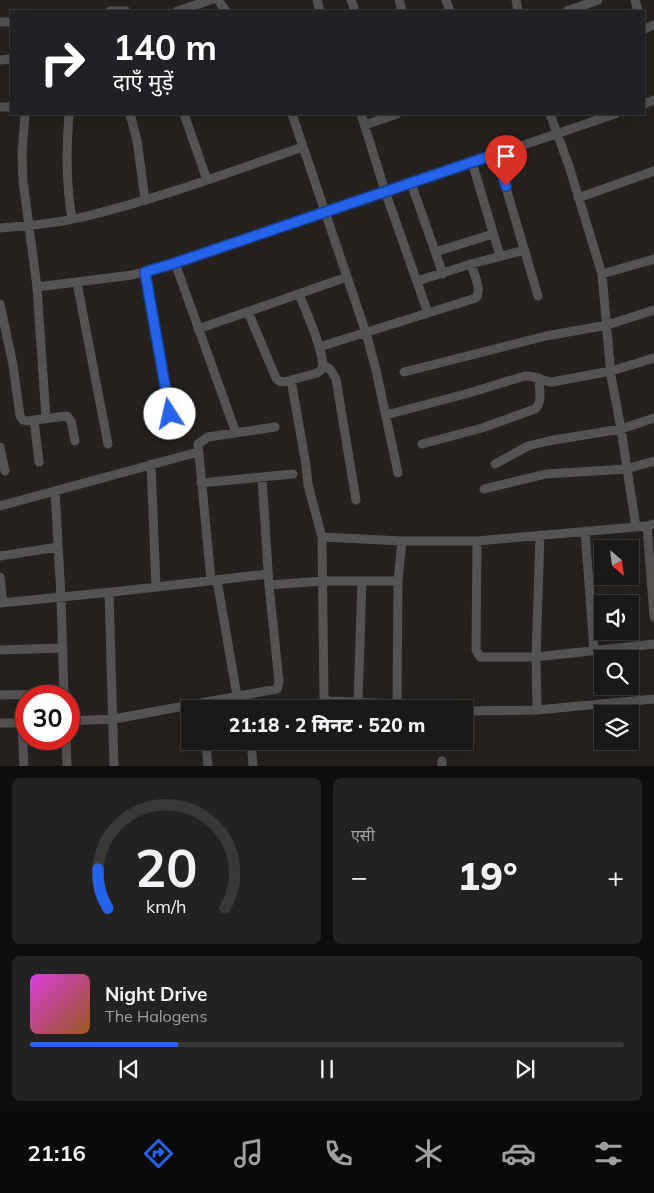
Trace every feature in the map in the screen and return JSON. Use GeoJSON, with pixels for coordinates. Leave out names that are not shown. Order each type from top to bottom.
{"type":"FeatureCollection","features":[{"type":"Feature","properties":{"kind":"street"},"geometry":{"type":"LineString","coordinates":[[179,10],[211,0]]}},
{"type":"Feature","properties":{"kind":"street"},"geometry":{"type":"LineString","coordinates":[[582,9],[598,0]]}},
{"type":"Feature","properties":{"kind":"street"},"geometry":{"type":"LineString","coordinates":[[25,115],[23,172],[28,226],[37,287],[46,418]]}},
{"type":"Feature","properties":{"kind":"street"},"geometry":{"type":"LineString","coordinates":[[69,115],[66,156],[68,195],[72,219]]}},
{"type":"Feature","properties":{"kind":"street"},"geometry":{"type":"LineString","coordinates":[[130,115],[137,140],[145,200]]}},
{"type":"Feature","properties":{"kind":"street"},"geometry":{"type":"LineString","coordinates":[[186,115],[207,180]]}},
{"type":"Feature","properties":{"kind":"street"},"geometry":{"type":"LineString","coordinates":[[292,115],[366,333],[398,473]]}},
{"type":"Feature","properties":{"kind":"street"},"geometry":{"type":"LineString","coordinates":[[361,115],[385,192],[428,313]]}},
{"type":"Feature","properties":{"kind":"street"},"geometry":{"type":"LineString","coordinates":[[364,125],[393,115]]}},
{"type":"Feature","properties":{"kind":"street"},"geometry":{"type":"LineString","coordinates":[[550,115],[602,274],[611,371],[622,428],[626,469],[636,527]]}},
{"type":"Feature","properties":{"kind":"street"},"geometry":{"type":"LineString","coordinates":[[37,287],[77,283],[145,272],[612,115]]}},
{"type":"Feature","properties":{"kind":"street"},"geometry":{"type":"LineString","coordinates":[[0,228],[72,219],[145,200],[303,146]]}},
{"type":"Feature","properties":{"kind":"street"},"geometry":{"type":"LineString","coordinates":[[496,154],[538,296]]}},
{"type":"Feature","properties":{"kind":"street"},"geometry":{"type":"LineString","coordinates":[[472,162],[500,256]]}},
{"type":"Feature","properties":{"kind":"street"},"geometry":{"type":"LineString","coordinates":[[578,198],[654,171]]}},
{"type":"Feature","properties":{"kind":"street"},"geometry":{"type":"LineString","coordinates":[[411,183],[443,274]]}},
{"type":"Feature","properties":{"kind":"street"},"geometry":{"type":"LineString","coordinates":[[435,252],[493,234]]}},
{"type":"Feature","properties":{"kind":"street"},"geometry":{"type":"LineString","coordinates":[[417,282],[471,264],[525,250]]}},
{"type":"Feature","properties":{"kind":"street"},"geometry":{"type":"LineString","coordinates":[[602,274],[654,259]]}},
{"type":"Feature","properties":{"kind":"street"},"geometry":{"type":"LineString","coordinates":[[175,263],[236,433]]}},
{"type":"Feature","properties":{"kind":"street"},"geometry":{"type":"LineString","coordinates":[[319,347],[476,298],[478,289],[471,264]]}},
{"type":"Feature","properties":{"kind":"street"},"geometry":{"type":"LineString","coordinates":[[145,272],[170,414]]}},
{"type":"Feature","properties":{"kind":"street"},"geometry":{"type":"LineString","coordinates":[[198,329],[347,277]]}},
{"type":"Feature","properties":{"kind":"street"},"geometry":{"type":"LineString","coordinates":[[77,283],[108,444]]}},
{"type":"Feature","properties":{"kind":"street"},"geometry":{"type":"LineString","coordinates":[[248,312],[276,378],[280,381],[291,380],[317,373],[322,369],[323,365],[319,347],[299,294]]}},
{"type":"Feature","properties":{"kind":"street"},"geometry":{"type":"LineString","coordinates":[[0,304],[20,416],[23,420],[64,416],[69,418],[74,441]]}},
{"type":"Feature","properties":{"kind":"street"},"geometry":{"type":"LineString","coordinates":[[404,372],[546,336],[607,325],[654,310]]}},
{"type":"Feature","properties":{"kind":"street"},"geometry":{"type":"LineString","coordinates":[[386,414],[469,394],[524,376],[532,375],[545,382],[552,382],[611,371],[654,358]]}},
{"type":"Feature","properties":{"kind":"street"},"geometry":{"type":"LineString","coordinates":[[323,365],[330,369],[336,379],[356,500]]}},
{"type":"Feature","properties":{"kind":"street"},"geometry":{"type":"LineString","coordinates":[[422,444],[482,428],[534,409],[540,402],[539,378]]}},
{"type":"Feature","properties":{"kind":"street"},"geometry":{"type":"LineString","coordinates":[[291,380],[308,485],[322,537],[322,694],[327,700]]}},
{"type":"Feature","properties":{"kind":"street"},"geometry":{"type":"LineString","coordinates":[[495,464],[528,446],[622,428],[654,418]]}},
{"type":"Feature","properties":{"kind":"street"},"geometry":{"type":"LineString","coordinates":[[34,420],[39,462]]}},
{"type":"Feature","properties":{"kind":"street"},"geometry":{"type":"LineString","coordinates":[[242,700],[214,580],[201,483],[198,444],[208,437],[275,426]]}},
{"type":"Feature","properties":{"kind":"street"},"geometry":{"type":"LineString","coordinates":[[0,448],[6,471]]}},
{"type":"Feature","properties":{"kind":"street"},"geometry":{"type":"LineString","coordinates":[[0,506],[198,452]]}},
{"type":"Feature","properties":{"kind":"street"},"geometry":{"type":"LineString","coordinates":[[484,489],[546,474],[626,469],[654,461]]}},
{"type":"Feature","properties":{"kind":"street"},"geometry":{"type":"LineString","coordinates":[[151,464],[156,587]]}},
{"type":"Feature","properties":{"kind":"street"},"geometry":{"type":"LineString","coordinates":[[201,483],[293,474]]}},
{"type":"Feature","properties":{"kind":"street"},"geometry":{"type":"LineString","coordinates":[[223,700],[240,695],[274,691],[278,687],[262,478]]}},
{"type":"Feature","properties":{"kind":"street"},"geometry":{"type":"LineString","coordinates":[[55,491],[64,685]]}},
{"type":"Feature","properties":{"kind":"street"},"geometry":{"type":"LineString","coordinates":[[322,537],[402,541],[477,541],[650,525],[654,617]]}},
{"type":"Feature","properties":{"kind":"street"},"geometry":{"type":"LineString","coordinates":[[477,541],[476,650],[478,655],[482,658],[536,657],[594,651],[584,531]]}},
{"type":"Feature","properties":{"kind":"street"},"geometry":{"type":"LineString","coordinates":[[537,710],[536,657],[540,535]]}},
{"type":"Feature","properties":{"kind":"street"},"geometry":{"type":"LineString","coordinates":[[397,700],[398,581],[402,541]]}},
{"type":"Feature","properties":{"kind":"street"},"geometry":{"type":"LineString","coordinates":[[0,556],[58,547]]}},
{"type":"Feature","properties":{"kind":"street"},"geometry":{"type":"LineString","coordinates":[[0,577],[2,603],[268,574]]}},
{"type":"Feature","properties":{"kind":"street"},"geometry":{"type":"LineString","coordinates":[[269,585],[322,581],[398,581]]}},
{"type":"Feature","properties":{"kind":"street"},"geometry":{"type":"LineString","coordinates":[[358,700],[362,581]]}},
{"type":"Feature","properties":{"kind":"street"},"geometry":{"type":"LineString","coordinates":[[109,592],[114,766]]}},
{"type":"Feature","properties":{"kind":"street"},"geometry":{"type":"LineString","coordinates":[[603,650],[654,644]]}},
{"type":"Feature","properties":{"kind":"street"},"geometry":{"type":"LineString","coordinates":[[0,650],[63,648]]}},
{"type":"Feature","properties":{"kind":"street"},"geometry":{"type":"LineString","coordinates":[[0,695],[15,695]]}},
{"type":"Feature","properties":{"kind":"street"},"geometry":{"type":"LineString","coordinates":[[473,711],[537,710],[654,699]]}},
{"type":"Feature","properties":{"kind":"street"},"geometry":{"type":"LineString","coordinates":[[80,720],[114,718],[181,709]]}},
{"type":"Feature","properties":{"kind":"street"},"geometry":{"type":"LineString","coordinates":[[0,723],[15,723]]}},
{"type":"Feature","properties":{"kind":"street"},"geometry":{"type":"LineString","coordinates":[[24,750],[24,766]]}},
{"type":"Feature","properties":{"kind":"street"},"geometry":{"type":"LineString","coordinates":[[66,750],[67,766]]}},
{"type":"Feature","properties":{"kind":"street"},"geometry":{"type":"LineString","coordinates":[[207,750],[208,766]]}},
{"type":"Feature","properties":{"kind":"street"},"geometry":{"type":"LineString","coordinates":[[252,750],[253,766]]}},
{"type":"Feature","properties":{"kind":"route"},"geometry":{"type":"LineString","coordinates":[[170,414],[145,272],[496,154],[506,186]]}}]}
